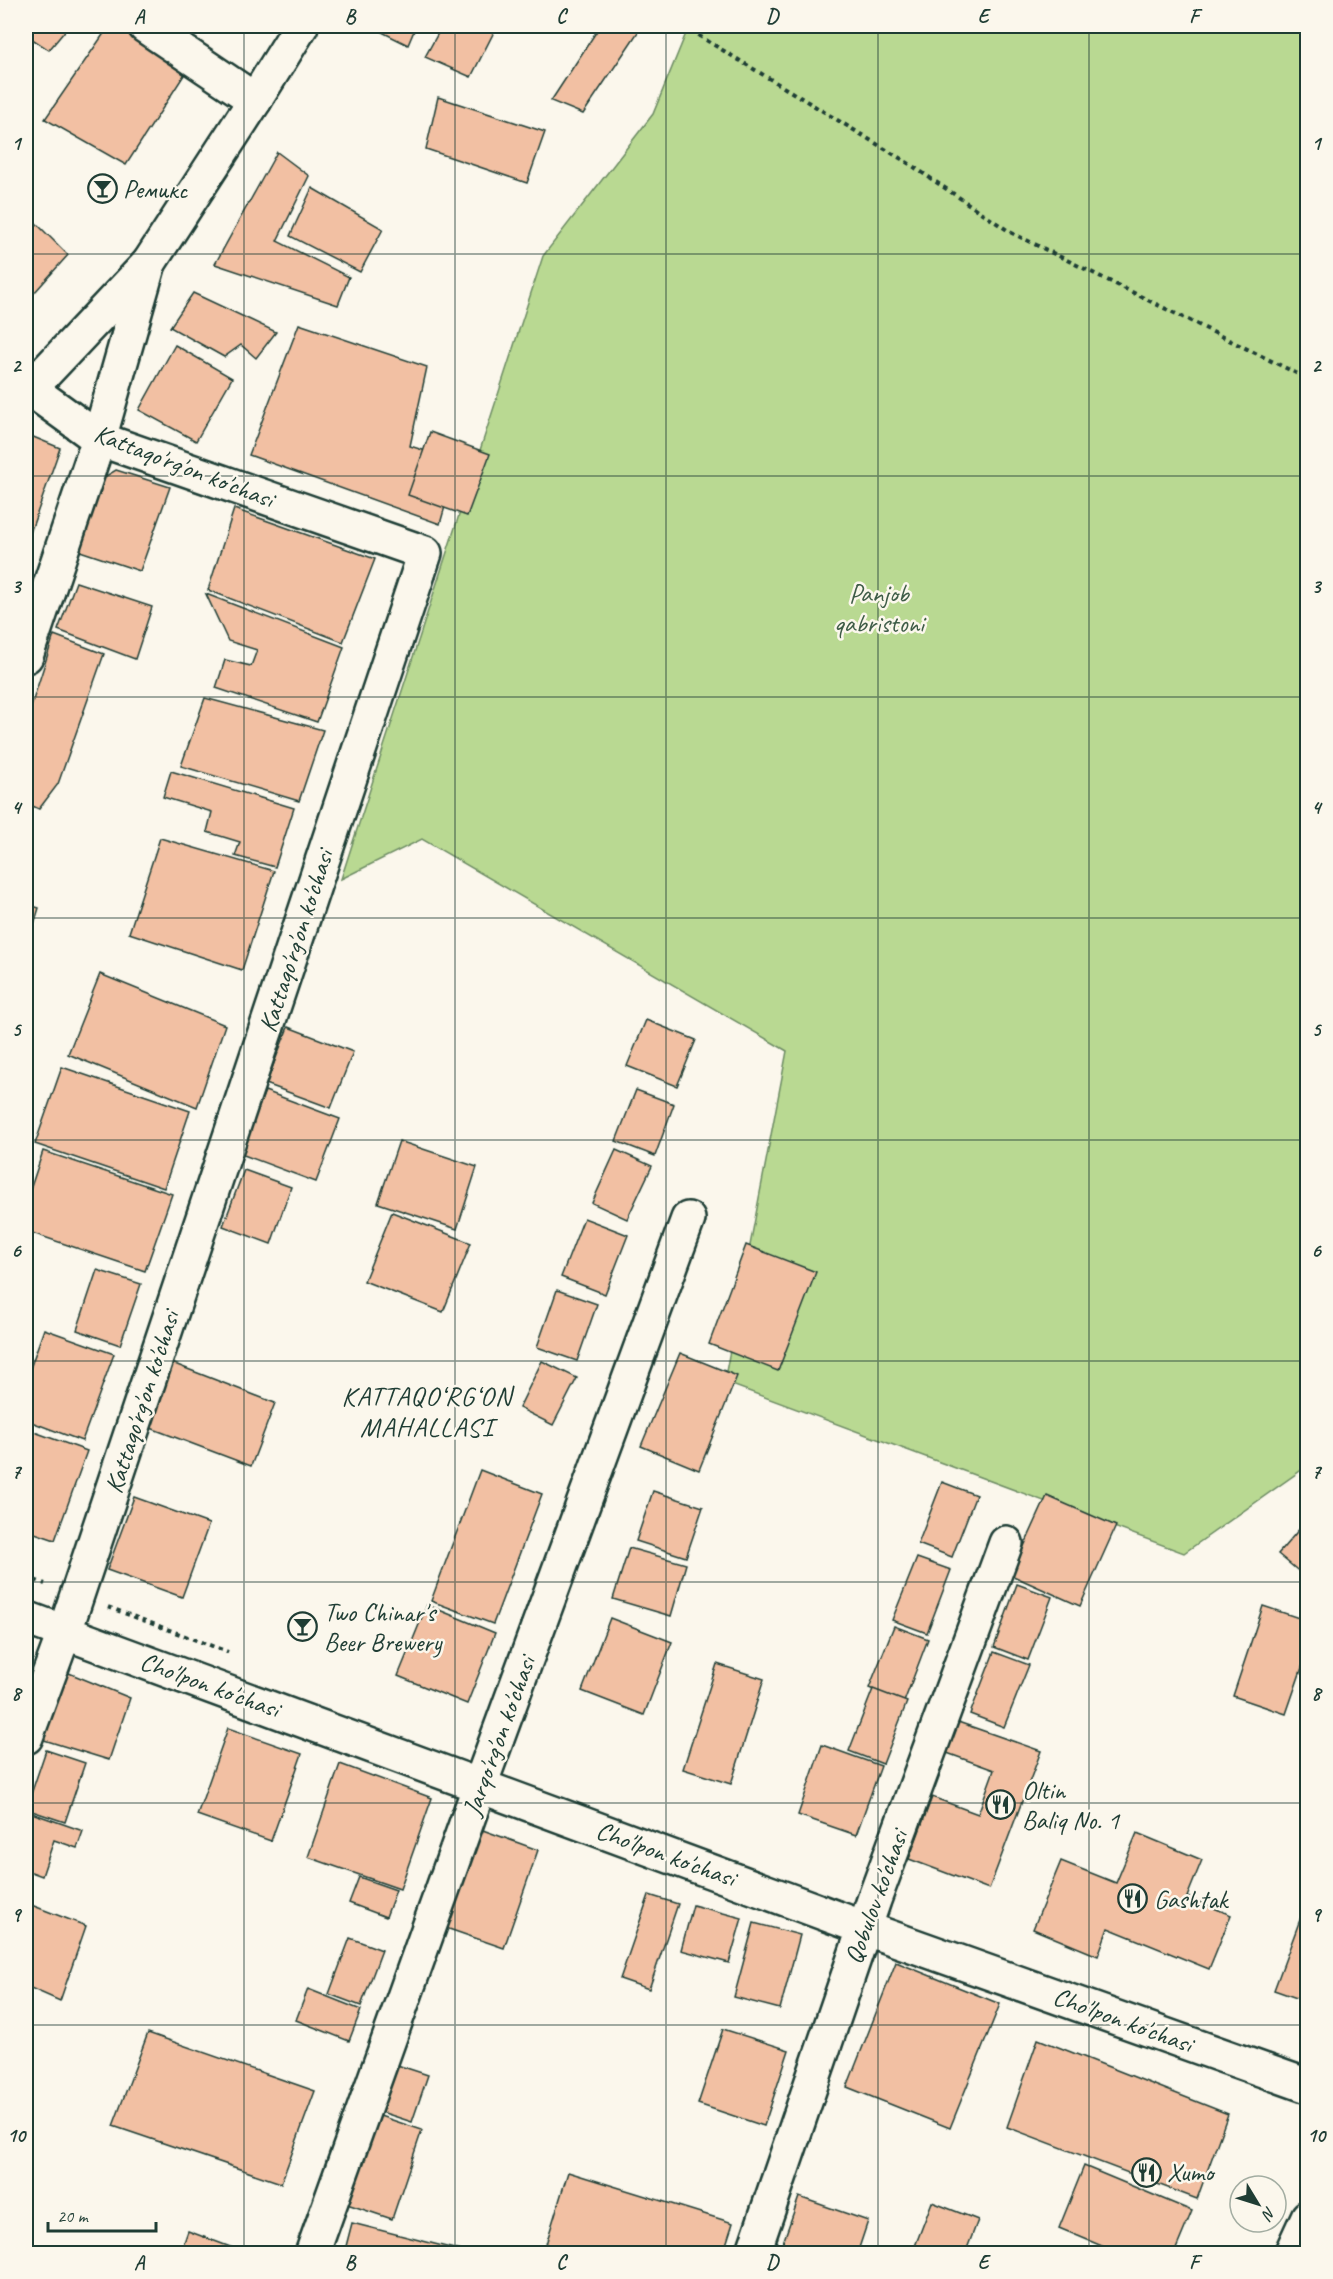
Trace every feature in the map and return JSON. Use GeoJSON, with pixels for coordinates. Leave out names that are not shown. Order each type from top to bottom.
{"type":"FeatureCollection","features":[{"type":"Feature","properties":{"kind":"street"},"geometry":{"type":"LineString","coordinates":[[145,26],[255,100]]}},
{"type":"Feature","properties":{"kind":"street"},"geometry":{"type":"LineString","coordinates":[[28,391],[149,263],[301,26]]}},
{"type":"Feature","properties":{"kind":"street"},"geometry":{"type":"LineString","coordinates":[[26,656],[99,439],[149,263]]}},
{"type":"Feature","properties":{"kind":"street","name":"Kattaqo'rg'on ko'chasi"},"geometry":{"type":"LineString","coordinates":[[26,1737],[65,1631],[425,553],[99,439],[28,391]]}},
{"type":"Feature","properties":{"kind":"street","name":"Jarqo'rg'on ko'chasi"},"geometry":{"type":"LineString","coordinates":[[312,2253],[480,1785],[688,1219]]}},
{"type":"Feature","properties":{"kind":"street","name":"Qobulov ko'chasi"},"geometry":{"type":"LineString","coordinates":[[753,2253],[864,1928],[1006,1543]]}},
{"type":"Feature","properties":{"kind":"street","name":"Cho'lpon ko'chasi"},"geometry":{"type":"LineString","coordinates":[[26,1618],[864,1928],[1308,2086]]}},
{"type":"Feature","properties":{"kind":"street"},"geometry":{"type":"LineString","coordinates":[[1291,2253],[1308,2217]]}},
{"type":"Feature","properties":{"kind":"path"},"geometry":{"type":"LineString","coordinates":[[683,26],[908,163],[1010,232],[1308,379]]}},
{"type":"Feature","properties":{"kind":"green space","name":"Panjob qabristoni"},"geometry":{"type":"Polygon","coordinates":[[[689,26],[1307,26],[1307,1466],[1184,1553],[724,1382],[787,1051],[422,839],[341,879],[543,256],[653,114],[689,26]]]}},
{"type":"Feature","properties":{"kind":"building"},"geometry":{"type":"Polygon","coordinates":[[[26,26],[69,26],[49,50],[26,35],[26,26]]]}},
{"type":"Feature","properties":{"kind":"building"},"geometry":{"type":"Polygon","coordinates":[[[109,26],[117,26],[186,72],[126,165],[45,119],[109,26]]]}},
{"type":"Feature","properties":{"kind":"building"},"geometry":{"type":"Polygon","coordinates":[[[370,26],[416,26],[408,45],[370,26]]]}},
{"type":"Feature","properties":{"kind":"building"},"geometry":{"type":"Polygon","coordinates":[[[442,26],[497,26],[471,77],[425,57],[442,26]]]}},
{"type":"Feature","properties":{"kind":"building"},"geometry":{"type":"Polygon","coordinates":[[[600,26],[642,26],[583,114],[551,101],[600,26]]]}},
{"type":"Feature","properties":{"kind":"building"},"geometry":{"type":"Polygon","coordinates":[[[438,97],[545,132],[527,183],[426,149],[438,97]]]}},
{"type":"Feature","properties":{"kind":"building"},"geometry":{"type":"Polygon","coordinates":[[[277,152],[309,176],[277,241],[349,277],[338,305],[215,264],[277,152]]]}},
{"type":"Feature","properties":{"kind":"building"},"geometry":{"type":"Polygon","coordinates":[[[312,188],[383,229],[360,272],[290,236],[312,188]]]}},
{"type":"Feature","properties":{"kind":"building"},"geometry":{"type":"Polygon","coordinates":[[[26,213],[68,255],[26,302],[26,213]]]}},
{"type":"Feature","properties":{"kind":"building"},"geometry":{"type":"Polygon","coordinates":[[[193,293],[276,332],[256,358],[241,345],[224,357],[170,327],[193,293]]]}},
{"type":"Feature","properties":{"kind":"building"},"geometry":{"type":"Polygon","coordinates":[[[299,324],[427,367],[410,446],[458,461],[440,524],[249,455],[299,324]]]}},
{"type":"Feature","properties":{"kind":"building"},"geometry":{"type":"Polygon","coordinates":[[[175,345],[232,378],[196,441],[139,410],[175,345]]]}},
{"type":"Feature","properties":{"kind":"building"},"geometry":{"type":"Polygon","coordinates":[[[430,432],[490,454],[467,516],[408,495],[430,432]]]}},
{"type":"Feature","properties":{"kind":"building"},"geometry":{"type":"Polygon","coordinates":[[[26,434],[60,448],[29,536],[26,534],[26,434]]]}},
{"type":"Feature","properties":{"kind":"building"},"geometry":{"type":"Polygon","coordinates":[[[116,470],[170,487],[140,571],[77,550],[96,482],[116,470]]]}},
{"type":"Feature","properties":{"kind":"building"},"geometry":{"type":"Polygon","coordinates":[[[234,509],[375,559],[343,642],[208,590],[234,509]]]}},
{"type":"Feature","properties":{"kind":"building"},"geometry":{"type":"Polygon","coordinates":[[[76,582],[152,607],[135,659],[58,630],[76,582]]]}},
{"type":"Feature","properties":{"kind":"building"},"geometry":{"type":"Polygon","coordinates":[[[206,594],[344,647],[317,722],[216,688],[225,660],[251,666],[257,650],[228,641],[206,594]]]}},
{"type":"Feature","properties":{"kind":"building"},"geometry":{"type":"Polygon","coordinates":[[[54,635],[104,654],[58,784],[39,809],[26,803],[26,722],[54,635]]]}},
{"type":"Feature","properties":{"kind":"building"},"geometry":{"type":"Polygon","coordinates":[[[205,698],[323,730],[299,801],[181,766],[205,698]]]}},
{"type":"Feature","properties":{"kind":"building"},"geometry":{"type":"Polygon","coordinates":[[[171,771],[294,808],[275,867],[235,856],[240,842],[207,832],[212,812],[163,797],[171,771]]]}},
{"type":"Feature","properties":{"kind":"building"},"geometry":{"type":"Polygon","coordinates":[[[160,838],[274,871],[242,970],[129,933],[160,838]]]}},
{"type":"Feature","properties":{"kind":"building"},"geometry":{"type":"Polygon","coordinates":[[[26,904],[39,908],[26,950],[26,904]]]}},
{"type":"Feature","properties":{"kind":"building"},"geometry":{"type":"Polygon","coordinates":[[[100,974],[225,1025],[197,1107],[68,1054],[100,974]]]}},
{"type":"Feature","properties":{"kind":"building"},"geometry":{"type":"Polygon","coordinates":[[[646,1020],[696,1040],[677,1086],[627,1066],[646,1020]]]}},
{"type":"Feature","properties":{"kind":"building"},"geometry":{"type":"Polygon","coordinates":[[[288,1027],[353,1052],[331,1108],[266,1084],[288,1027]]]}},
{"type":"Feature","properties":{"kind":"building"},"geometry":{"type":"Polygon","coordinates":[[[62,1067],[190,1111],[164,1188],[35,1144],[62,1067]]]}},
{"type":"Feature","properties":{"kind":"building"},"geometry":{"type":"Polygon","coordinates":[[[636,1090],[674,1104],[655,1156],[616,1141],[636,1090]]]}},
{"type":"Feature","properties":{"kind":"building"},"geometry":{"type":"Polygon","coordinates":[[[265,1091],[340,1119],[316,1182],[241,1154],[265,1091]]]}},
{"type":"Feature","properties":{"kind":"building"},"geometry":{"type":"Polygon","coordinates":[[[399,1141],[477,1167],[457,1229],[378,1203],[399,1141]]]}},
{"type":"Feature","properties":{"kind":"building"},"geometry":{"type":"Polygon","coordinates":[[[616,1150],[652,1166],[627,1219],[592,1203],[616,1150]]]}},
{"type":"Feature","properties":{"kind":"building"},"geometry":{"type":"Polygon","coordinates":[[[43,1151],[172,1194],[145,1271],[26,1231],[26,1202],[43,1151]]]}},
{"type":"Feature","properties":{"kind":"building"},"geometry":{"type":"Polygon","coordinates":[[[244,1170],[291,1187],[271,1244],[223,1226],[244,1170]]]}},
{"type":"Feature","properties":{"kind":"building"},"geometry":{"type":"Polygon","coordinates":[[[392,1212],[471,1243],[443,1312],[364,1281],[392,1212]]]}},
{"type":"Feature","properties":{"kind":"building"},"geometry":{"type":"Polygon","coordinates":[[[584,1218],[628,1235],[605,1294],[561,1277],[584,1218]]]}},
{"type":"Feature","properties":{"kind":"building"},"geometry":{"type":"Polygon","coordinates":[[[746,1245],[816,1272],[778,1371],[709,1344],[746,1245]]]}},
{"type":"Feature","properties":{"kind":"building"},"geometry":{"type":"Polygon","coordinates":[[[97,1270],[141,1284],[120,1345],[77,1330],[97,1270]]]}},
{"type":"Feature","properties":{"kind":"building"},"geometry":{"type":"Polygon","coordinates":[[[557,1290],[597,1304],[577,1361],[537,1347],[557,1290]]]}},
{"type":"Feature","properties":{"kind":"building"},"geometry":{"type":"Polygon","coordinates":[[[44,1329],[114,1354],[82,1441],[26,1420],[26,1380],[44,1329]]]}},
{"type":"Feature","properties":{"kind":"building"},"geometry":{"type":"Polygon","coordinates":[[[680,1353],[737,1376],[699,1470],[641,1446],[680,1353]]]}},
{"type":"Feature","properties":{"kind":"building"},"geometry":{"type":"Polygon","coordinates":[[[542,1361],[577,1378],[553,1425],[519,1408],[542,1361]]]}},
{"type":"Feature","properties":{"kind":"building"},"geometry":{"type":"Polygon","coordinates":[[[172,1363],[275,1403],[251,1466],[148,1427],[172,1363]]]}},
{"type":"Feature","properties":{"kind":"building"},"geometry":{"type":"Polygon","coordinates":[[[26,1429],[87,1451],[55,1540],[26,1530],[26,1429]]]}},
{"type":"Feature","properties":{"kind":"building"},"geometry":{"type":"Polygon","coordinates":[[[480,1470],[542,1494],[493,1624],[431,1601],[480,1470]]]}},
{"type":"Feature","properties":{"kind":"building"},"geometry":{"type":"Polygon","coordinates":[[[942,1482],[976,1495],[952,1557],[918,1544],[942,1482]]]}},
{"type":"Feature","properties":{"kind":"building"},"geometry":{"type":"Polygon","coordinates":[[[653,1491],[703,1507],[686,1557],[636,1541],[653,1491]]]}},
{"type":"Feature","properties":{"kind":"building"},"geometry":{"type":"Polygon","coordinates":[[[1047,1496],[1116,1526],[1080,1606],[1011,1575],[1047,1496]]]}},
{"type":"Feature","properties":{"kind":"building"},"geometry":{"type":"Polygon","coordinates":[[[134,1497],[209,1524],[182,1597],[107,1570],[134,1497]]]}},
{"type":"Feature","properties":{"kind":"building"},"geometry":{"type":"Polygon","coordinates":[[[1308,1519],[1308,1579],[1278,1554],[1308,1519]]]}},
{"type":"Feature","properties":{"kind":"building"},"geometry":{"type":"Polygon","coordinates":[[[629,1548],[686,1564],[671,1616],[613,1599],[629,1548]]]}},
{"type":"Feature","properties":{"kind":"building"},"geometry":{"type":"Polygon","coordinates":[[[917,1558],[951,1570],[927,1633],[892,1620],[917,1558]]]}},
{"type":"Feature","properties":{"kind":"building"},"geometry":{"type":"Polygon","coordinates":[[[1017,1584],[1052,1597],[1028,1660],[994,1647],[1017,1584]]]}},
{"type":"Feature","properties":{"kind":"building"},"geometry":{"type":"Polygon","coordinates":[[[427,1605],[495,1633],[467,1704],[398,1676],[427,1605]]]}},
{"type":"Feature","properties":{"kind":"building"},"geometry":{"type":"Polygon","coordinates":[[[1263,1606],[1308,1621],[1308,1650],[1286,1714],[1233,1696],[1263,1606]]]}},
{"type":"Feature","properties":{"kind":"building"},"geometry":{"type":"Polygon","coordinates":[[[610,1618],[672,1642],[644,1715],[582,1691],[610,1618]]]}},
{"type":"Feature","properties":{"kind":"building"},"geometry":{"type":"Polygon","coordinates":[[[894,1626],[928,1639],[904,1702],[869,1688],[894,1626]]]}},
{"type":"Feature","properties":{"kind":"building"},"geometry":{"type":"Polygon","coordinates":[[[994,1652],[1029,1665],[1004,1727],[970,1714],[994,1652]]]}},
{"type":"Feature","properties":{"kind":"building"},"geometry":{"type":"Polygon","coordinates":[[[717,1664],[764,1679],[731,1784],[683,1769],[717,1664]]]}},
{"type":"Feature","properties":{"kind":"building"},"geometry":{"type":"Polygon","coordinates":[[[64,1671],[130,1698],[109,1760],[44,1740],[64,1671]]]}},
{"type":"Feature","properties":{"kind":"building"},"geometry":{"type":"Polygon","coordinates":[[[873,1689],[907,1702],[883,1764],[849,1751],[873,1689]]]}},
{"type":"Feature","properties":{"kind":"building","name":"Oltin Baliq No. 1"},"geometry":{"type":"Polygon","coordinates":[[[958,1722],[1041,1751],[989,1889],[909,1859],[932,1797],[978,1814],[994,1770],[947,1753],[958,1722]]]}},
{"type":"Feature","properties":{"kind":"building"},"geometry":{"type":"Polygon","coordinates":[[[228,1728],[302,1754],[271,1841],[197,1815],[228,1728]]]}},
{"type":"Feature","properties":{"kind":"building"},"geometry":{"type":"Polygon","coordinates":[[[822,1745],[881,1766],[856,1835],[798,1815],[822,1745]]]}},
{"type":"Feature","properties":{"kind":"building"},"geometry":{"type":"Polygon","coordinates":[[[46,1750],[85,1763],[65,1822],[26,1809],[46,1750]]]}},
{"type":"Feature","properties":{"kind":"building"},"geometry":{"type":"Polygon","coordinates":[[[340,1764],[432,1798],[400,1889],[308,1857],[340,1764]]]}},
{"type":"Feature","properties":{"kind":"building"},"geometry":{"type":"Polygon","coordinates":[[[26,1811],[83,1831],[77,1848],[54,1840],[42,1876],[26,1870],[26,1811]]]}},
{"type":"Feature","properties":{"kind":"building"},"geometry":{"type":"Polygon","coordinates":[[[480,1829],[538,1850],[504,1948],[446,1928],[480,1829]]]}},
{"type":"Feature","properties":{"kind":"building"},"geometry":{"type":"Polygon","coordinates":[[[1137,1833],[1202,1860],[1187,1897],[1231,1915],[1209,1969],[1108,1928],[1098,1956],[1033,1929],[1061,1861],[1116,1883],[1137,1833]]]}},
{"type":"Feature","properties":{"kind":"building"},"geometry":{"type":"Polygon","coordinates":[[[359,1877],[396,1890],[386,1917],[349,1903],[359,1877]]]}},
{"type":"Feature","properties":{"kind":"building"},"geometry":{"type":"Polygon","coordinates":[[[649,1895],[678,1904],[649,1989],[620,1979],[649,1895]]]}},
{"type":"Feature","properties":{"kind":"building"},"geometry":{"type":"Polygon","coordinates":[[[1308,1898],[1308,2002],[1274,1990],[1308,1898]]]}},
{"type":"Feature","properties":{"kind":"building"},"geometry":{"type":"Polygon","coordinates":[[[26,1903],[86,1926],[60,2001],[26,1986],[26,1903]]]}},
{"type":"Feature","properties":{"kind":"building"},"geometry":{"type":"Polygon","coordinates":[[[693,1905],[742,1918],[729,1963],[681,1950],[693,1905]]]}},
{"type":"Feature","properties":{"kind":"building"},"geometry":{"type":"Polygon","coordinates":[[[754,1923],[800,1935],[780,2009],[734,1997],[754,1923]]]}},
{"type":"Feature","properties":{"kind":"building"},"geometry":{"type":"Polygon","coordinates":[[[350,1938],[382,1950],[361,2006],[329,1994],[350,1938]]]}},
{"type":"Feature","properties":{"kind":"building"},"geometry":{"type":"Polygon","coordinates":[[[896,1962],[1000,2004],[950,2128],[847,2087],[896,1962]]]}},
{"type":"Feature","properties":{"kind":"building"},"geometry":{"type":"Polygon","coordinates":[[[308,1989],[361,2010],[349,2041],[296,2020],[308,1989]]]}},
{"type":"Feature","properties":{"kind":"building"},"geometry":{"type":"Polygon","coordinates":[[[723,2029],[789,2050],[764,2126],[698,2104],[723,2029]]]}},
{"type":"Feature","properties":{"kind":"building"},"geometry":{"type":"Polygon","coordinates":[[[148,2033],[315,2091],[281,2183],[113,2126],[148,2033]]]}},
{"type":"Feature","properties":{"kind":"building"},"geometry":{"type":"Polygon","coordinates":[[[1038,2039],[1228,2114],[1197,2199],[1007,2127],[1038,2039]]]}},
{"type":"Feature","properties":{"kind":"building"},"geometry":{"type":"Polygon","coordinates":[[[388,2062],[428,2075],[412,2122],[372,2109],[388,2062]]]}},
{"type":"Feature","properties":{"kind":"building"},"geometry":{"type":"Polygon","coordinates":[[[377,2115],[422,2130],[392,2219],[347,2204],[377,2115]]]}},
{"type":"Feature","properties":{"kind":"building"},"geometry":{"type":"Polygon","coordinates":[[[1084,2166],[1192,2211],[1174,2254],[1121,2254],[1059,2228],[1084,2166]]]}},
{"type":"Feature","properties":{"kind":"building"},"geometry":{"type":"Polygon","coordinates":[[[568,2172],[733,2223],[723,2254],[543,2254],[568,2172]]]}},
{"type":"Feature","properties":{"kind":"building"},"geometry":{"type":"Polygon","coordinates":[[[799,2197],[868,2221],[857,2254],[779,2254],[799,2197]]]}},
{"type":"Feature","properties":{"kind":"building"},"geometry":{"type":"Polygon","coordinates":[[[932,2202],[978,2220],[965,2254],[912,2254],[932,2202]]]}},
{"type":"Feature","properties":{"kind":"building"},"geometry":{"type":"Polygon","coordinates":[[[352,2223],[474,2254],[344,2254],[352,2223]]]}},
{"type":"Feature","properties":{"kind":"building"},"geometry":{"type":"Polygon","coordinates":[[[188,2231],[249,2254],[180,2254],[188,2231]]]}},
{"type":"Feature","properties":{"kind":"place","name":"Ремикс"},"geometry":{"type":"Point","coordinates":[102,189]}},
{"type":"Feature","properties":{"kind":"place","name":"Two Chinar's Beer Brewery"},"geometry":{"type":"Point","coordinates":[303,1627]}},
{"type":"Feature","properties":{"kind":"place","name":"Oltin Baliq No. 1"},"geometry":{"type":"Point","coordinates":[1001,1805]}},
{"type":"Feature","properties":{"kind":"place","name":"Gashtak"},"geometry":{"type":"Point","coordinates":[1133,1899]}},
{"type":"Feature","properties":{"kind":"place","name":"Xumo"},"geometry":{"type":"Point","coordinates":[1146,2172]}},
{"type":"Feature","properties":{"kind":"district","name":"KATTAQO‘RG‘ON MAHALLASI"},"geometry":{"type":"Point","coordinates":[427,1412]}}]}
